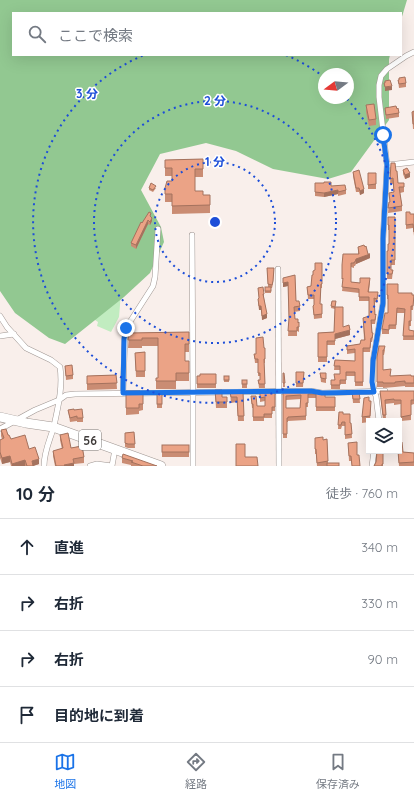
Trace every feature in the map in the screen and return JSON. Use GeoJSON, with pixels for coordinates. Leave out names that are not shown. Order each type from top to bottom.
{"type":"FeatureCollection","features":[{"type":"Feature","properties":{"kind":"highway","name":"56"},"geometry":{"type":"LineString","coordinates":[[0,417],[53,427],[162,466]]}},
{"type":"Feature","properties":{"kind":"street"},"geometry":{"type":"LineString","coordinates":[[379,418],[376,396],[372,382],[373,361],[383,303],[383,239],[387,165],[379,98],[379,85],[381,76],[388,69],[414,52]]}},
{"type":"Feature","properties":{"kind":"street"},"geometry":{"type":"LineString","coordinates":[[387,165],[414,162]]}},
{"type":"Feature","properties":{"kind":"street"},"geometry":{"type":"LineString","coordinates":[[123,393],[126,328],[153,286],[155,277],[158,229]]}},
{"type":"Feature","properties":{"kind":"street"},"geometry":{"type":"LineString","coordinates":[[192,235],[193,466]]}},
{"type":"Feature","properties":{"kind":"street"},"geometry":{"type":"LineString","coordinates":[[278,269],[279,466]]}},
{"type":"Feature","properties":{"kind":"street"},"geometry":{"type":"LineString","coordinates":[[0,316],[7,327],[26,348],[51,360],[60,367],[61,385],[59,400],[46,449],[44,466]]}},
{"type":"Feature","properties":{"kind":"street"},"geometry":{"type":"LineString","coordinates":[[0,336],[14,334]]}},
{"type":"Feature","properties":{"kind":"street"},"geometry":{"type":"LineString","coordinates":[[0,429],[35,410],[66,396],[75,394],[278,391],[311,391],[322,393],[394,391]]}},
{"type":"Feature","properties":{"kind":"street"},"geometry":{"type":"LineString","coordinates":[[90,466],[97,464],[112,466],[115,449]]}},
{"type":"Feature","properties":{"kind":"street"},"geometry":{"type":"LineString","coordinates":[[372,466],[374,454]]}},
{"type":"Feature","properties":{"kind":"green space"},"geometry":{"type":"Polygon","coordinates":[[[0,0],[407,0],[402,17],[402,12],[12,12],[12,56],[390,56],[389,120],[351,172],[328,179],[273,169],[236,151],[206,143],[160,154],[141,190],[161,227],[164,242],[150,273],[124,297],[65,344],[49,338],[15,313],[0,291],[0,0]]]}},
{"type":"Feature","properties":{"kind":"green space"},"geometry":{"type":"Polygon","coordinates":[[[121,288],[119,317],[111,332],[97,326],[98,322],[92,318],[121,288]]]}},
{"type":"Feature","properties":{"kind":"building"},"geometry":{"type":"Polygon","coordinates":[[[405,77],[406,83],[399,84],[399,78],[405,77]]]}},
{"type":"Feature","properties":{"kind":"building"},"geometry":{"type":"Polygon","coordinates":[[[390,80],[392,86],[385,87],[385,81],[390,80]]]}},
{"type":"Feature","properties":{"kind":"building"},"geometry":{"type":"Polygon","coordinates":[[[374,104],[376,119],[369,120],[366,105],[374,104]]]}},
{"type":"Feature","properties":{"kind":"building"},"geometry":{"type":"Polygon","coordinates":[[[396,106],[399,113],[386,115],[385,108],[396,106]]]}},
{"type":"Feature","properties":{"kind":"building"},"geometry":{"type":"Polygon","coordinates":[[[414,111],[414,124],[413,124],[412,112],[414,111]]]}},
{"type":"Feature","properties":{"kind":"building"},"geometry":{"type":"Polygon","coordinates":[[[203,159],[203,169],[195,169],[195,191],[203,191],[203,195],[210,195],[210,205],[172,206],[172,194],[165,194],[165,188],[167,181],[172,181],[172,168],[165,168],[165,160],[203,159]]]}},
{"type":"Feature","properties":{"kind":"building"},"geometry":{"type":"Polygon","coordinates":[[[391,163],[395,163],[398,183],[404,183],[404,187],[399,187],[402,206],[388,208],[390,202],[389,193],[394,192],[393,178],[390,179],[391,163]]]}},
{"type":"Feature","properties":{"kind":"building"},"geometry":{"type":"Polygon","coordinates":[[[407,168],[410,173],[405,175],[403,170],[407,168]]]}},
{"type":"Feature","properties":{"kind":"building"},"geometry":{"type":"Polygon","coordinates":[[[359,170],[364,189],[360,191],[359,188],[356,188],[353,172],[359,170]]]}},
{"type":"Feature","properties":{"kind":"building"},"geometry":{"type":"Polygon","coordinates":[[[368,173],[376,173],[376,184],[368,185],[368,173]]]}},
{"type":"Feature","properties":{"kind":"building"},"geometry":{"type":"Polygon","coordinates":[[[331,182],[331,186],[345,185],[346,190],[324,193],[315,192],[315,183],[331,182]]]}},
{"type":"Feature","properties":{"kind":"building"},"geometry":{"type":"Polygon","coordinates":[[[151,183],[156,186],[153,190],[149,188],[151,183]]]}},
{"type":"Feature","properties":{"kind":"building"},"geometry":{"type":"Polygon","coordinates":[[[149,212],[151,213],[150,216],[152,218],[150,222],[148,220],[136,245],[131,243],[141,222],[142,223],[149,212]]]}},
{"type":"Feature","properties":{"kind":"building"},"geometry":{"type":"Polygon","coordinates":[[[406,212],[414,214],[414,232],[413,224],[406,225],[406,212]]]}},
{"type":"Feature","properties":{"kind":"building"},"geometry":{"type":"Polygon","coordinates":[[[388,217],[395,217],[395,260],[391,260],[391,270],[393,270],[392,274],[387,274],[387,251],[389,244],[388,217]]]}},
{"type":"Feature","properties":{"kind":"building"},"geometry":{"type":"Polygon","coordinates":[[[364,245],[365,247],[366,246],[368,254],[370,254],[356,259],[354,263],[351,263],[351,282],[360,283],[360,278],[370,278],[368,292],[378,292],[377,299],[374,298],[375,315],[376,314],[375,320],[371,320],[373,333],[370,348],[363,348],[363,382],[355,382],[355,372],[346,372],[346,380],[340,380],[340,385],[331,385],[331,380],[335,380],[334,374],[340,374],[340,366],[334,366],[335,360],[355,361],[355,349],[347,350],[347,346],[360,344],[361,340],[365,340],[363,318],[369,316],[369,297],[359,297],[359,289],[342,287],[343,254],[359,254],[358,247],[364,245]]]}},
{"type":"Feature","properties":{"kind":"building"},"geometry":{"type":"Polygon","coordinates":[[[315,263],[322,263],[320,304],[322,304],[322,314],[314,315],[314,295],[308,295],[307,287],[311,286],[315,263]]]}},
{"type":"Feature","properties":{"kind":"building"},"geometry":{"type":"Polygon","coordinates":[[[267,268],[274,268],[272,285],[268,284],[267,268]]]}},
{"type":"Feature","properties":{"kind":"building"},"geometry":{"type":"Polygon","coordinates":[[[295,275],[296,301],[299,301],[300,306],[294,307],[295,319],[298,319],[299,327],[297,327],[297,331],[288,331],[288,282],[283,283],[283,278],[295,275]]]}},
{"type":"Feature","properties":{"kind":"building"},"geometry":{"type":"Polygon","coordinates":[[[387,284],[398,284],[398,293],[412,293],[412,295],[414,295],[413,306],[411,306],[411,321],[409,321],[409,330],[414,331],[414,336],[403,336],[405,309],[397,308],[396,325],[389,325],[389,330],[382,329],[385,313],[388,313],[387,284]]]}},
{"type":"Feature","properties":{"kind":"building"},"geometry":{"type":"Polygon","coordinates":[[[263,287],[267,314],[262,316],[261,306],[259,306],[258,299],[258,288],[263,287]]]}},
{"type":"Feature","properties":{"kind":"building"},"geometry":{"type":"Polygon","coordinates":[[[265,287],[271,287],[271,291],[265,291],[265,287]]]}},
{"type":"Feature","properties":{"kind":"building"},"geometry":{"type":"Polygon","coordinates":[[[332,301],[336,301],[335,307],[331,306],[332,301]]]}},
{"type":"Feature","properties":{"kind":"building"},"geometry":{"type":"Polygon","coordinates":[[[335,307],[343,307],[343,327],[349,325],[350,330],[335,334],[335,341],[327,341],[327,357],[318,357],[318,333],[334,332],[335,307]]]}},
{"type":"Feature","properties":{"kind":"building"},"geometry":{"type":"Polygon","coordinates":[[[189,332],[189,344],[185,344],[185,361],[189,361],[189,373],[176,373],[176,381],[156,381],[156,378],[158,378],[158,338],[128,340],[129,333],[189,332]]]}},
{"type":"Feature","properties":{"kind":"building"},"geometry":{"type":"Polygon","coordinates":[[[263,337],[265,348],[265,384],[259,384],[258,380],[260,380],[260,373],[258,373],[258,359],[255,359],[254,354],[256,354],[256,338],[263,337]]]}},
{"type":"Feature","properties":{"kind":"building"},"geometry":{"type":"Polygon","coordinates":[[[379,346],[385,346],[383,350],[383,370],[391,369],[390,376],[414,376],[414,383],[405,383],[405,381],[395,383],[377,382],[377,357],[379,346]]]}},
{"type":"Feature","properties":{"kind":"building"},"geometry":{"type":"Polygon","coordinates":[[[145,352],[145,371],[136,371],[135,353],[145,352]]]}},
{"type":"Feature","properties":{"kind":"building"},"geometry":{"type":"Polygon","coordinates":[[[72,365],[73,375],[66,376],[65,366],[72,365]]]}},
{"type":"Feature","properties":{"kind":"building"},"geometry":{"type":"Polygon","coordinates":[[[296,372],[304,372],[303,383],[296,383],[296,372]]]}},
{"type":"Feature","properties":{"kind":"building"},"geometry":{"type":"Polygon","coordinates":[[[284,373],[285,383],[283,383],[284,373]]]}},
{"type":"Feature","properties":{"kind":"building"},"geometry":{"type":"Polygon","coordinates":[[[320,373],[326,373],[326,379],[321,378],[320,373]]]}},
{"type":"Feature","properties":{"kind":"building"},"geometry":{"type":"Polygon","coordinates":[[[200,374],[216,374],[216,384],[197,384],[197,376],[200,376],[200,374]]]}},
{"type":"Feature","properties":{"kind":"building"},"geometry":{"type":"Polygon","coordinates":[[[116,375],[117,383],[87,384],[87,376],[116,375]]]}},
{"type":"Feature","properties":{"kind":"building"},"geometry":{"type":"Polygon","coordinates":[[[224,376],[229,376],[229,380],[224,380],[224,376]]]}},
{"type":"Feature","properties":{"kind":"building"},"geometry":{"type":"Polygon","coordinates":[[[242,380],[247,380],[247,384],[242,384],[242,380]]]}},
{"type":"Feature","properties":{"kind":"building"},"geometry":{"type":"Polygon","coordinates":[[[215,390],[222,390],[222,397],[227,397],[227,402],[216,402],[215,390]]]}},
{"type":"Feature","properties":{"kind":"building"},"geometry":{"type":"Polygon","coordinates":[[[126,391],[143,392],[143,404],[139,404],[139,408],[126,408],[126,391]]]}},
{"type":"Feature","properties":{"kind":"building"},"geometry":{"type":"Polygon","coordinates":[[[283,391],[311,391],[325,393],[325,397],[335,397],[335,407],[316,407],[316,394],[308,394],[306,416],[288,417],[287,434],[283,434],[283,391]],[[301,395],[286,396],[286,408],[300,408],[301,395]]]}},
{"type":"Feature","properties":{"kind":"building"},"geometry":{"type":"Polygon","coordinates":[[[380,391],[414,391],[414,400],[411,400],[411,415],[401,417],[401,400],[394,399],[385,400],[386,415],[383,415],[380,391]]]}},
{"type":"Feature","properties":{"kind":"building"},"geometry":{"type":"Polygon","coordinates":[[[230,392],[243,392],[244,416],[238,416],[237,397],[231,397],[230,392]]]}},
{"type":"Feature","properties":{"kind":"building"},"geometry":{"type":"Polygon","coordinates":[[[275,392],[275,407],[272,407],[272,414],[264,414],[264,417],[253,417],[253,404],[251,396],[256,396],[257,406],[265,406],[265,397],[260,398],[260,393],[275,392]]]}},
{"type":"Feature","properties":{"kind":"building"},"geometry":{"type":"Polygon","coordinates":[[[352,392],[359,392],[360,399],[353,399],[352,392]]]}},
{"type":"Feature","properties":{"kind":"building"},"geometry":{"type":"Polygon","coordinates":[[[157,393],[162,393],[162,404],[157,404],[157,393]]]}},
{"type":"Feature","properties":{"kind":"building"},"geometry":{"type":"Polygon","coordinates":[[[369,397],[369,401],[371,401],[370,416],[362,417],[364,398],[369,397]]]}},
{"type":"Feature","properties":{"kind":"building"},"geometry":{"type":"Polygon","coordinates":[[[82,409],[83,418],[77,418],[77,416],[70,418],[68,410],[82,409]]]}},
{"type":"Feature","properties":{"kind":"building"},"geometry":{"type":"Polygon","coordinates":[[[339,412],[343,412],[343,414],[350,414],[352,434],[345,435],[345,422],[338,425],[339,412]]]}},
{"type":"Feature","properties":{"kind":"building"},"geometry":{"type":"Polygon","coordinates":[[[6,429],[11,439],[25,435],[29,449],[35,447],[39,459],[32,461],[33,466],[27,466],[25,460],[12,464],[10,456],[2,458],[0,452],[0,440],[4,438],[1,430],[6,429]]]}},
{"type":"Feature","properties":{"kind":"building"},"geometry":{"type":"Polygon","coordinates":[[[134,432],[135,444],[125,443],[125,433],[134,432]]]}},
{"type":"Feature","properties":{"kind":"building"},"geometry":{"type":"Polygon","coordinates":[[[68,433],[71,448],[82,446],[84,457],[73,459],[74,463],[64,465],[65,466],[56,466],[53,451],[63,448],[60,435],[68,433]]]}},
{"type":"Feature","properties":{"kind":"building"},"geometry":{"type":"Polygon","coordinates":[[[323,437],[323,440],[327,439],[328,461],[317,463],[315,438],[323,437]]]}},
{"type":"Feature","properties":{"kind":"building"},"geometry":{"type":"Polygon","coordinates":[[[357,442],[357,455],[359,455],[360,466],[352,466],[351,456],[349,456],[348,443],[357,442]]]}},
{"type":"Feature","properties":{"kind":"building"},"geometry":{"type":"Polygon","coordinates":[[[402,442],[403,452],[414,453],[414,462],[399,463],[398,454],[402,454],[402,442]]]}},
{"type":"Feature","properties":{"kind":"building"},"geometry":{"type":"Polygon","coordinates":[[[80,443],[85,443],[85,447],[83,448],[80,443]]]}},
{"type":"Feature","properties":{"kind":"building"},"geometry":{"type":"Polygon","coordinates":[[[236,444],[245,444],[245,457],[257,457],[258,466],[236,466],[236,444]]]}},
{"type":"Feature","properties":{"kind":"building"},"geometry":{"type":"Polygon","coordinates":[[[162,445],[189,445],[189,452],[162,452],[162,445]]]}},
{"type":"Feature","properties":{"kind":"building"},"geometry":{"type":"Polygon","coordinates":[[[123,454],[157,466],[143,466],[131,462],[133,461],[122,458],[123,454]]]}},
{"type":"Feature","properties":{"kind":"building"},"geometry":{"type":"Polygon","coordinates":[[[377,454],[383,454],[382,466],[374,466],[377,454]]]}},
{"type":"Feature","properties":{"kind":"building"},"geometry":{"type":"Polygon","coordinates":[[[327,463],[339,463],[339,466],[327,466],[327,463]]]}},
{"type":"Feature","properties":{"kind":"route"},"geometry":{"type":"LineString","coordinates":[[126,328],[124,339],[123,393],[311,391],[322,393],[374,392],[372,382],[373,361],[383,303],[383,239],[387,165],[383,135]]}}]}
